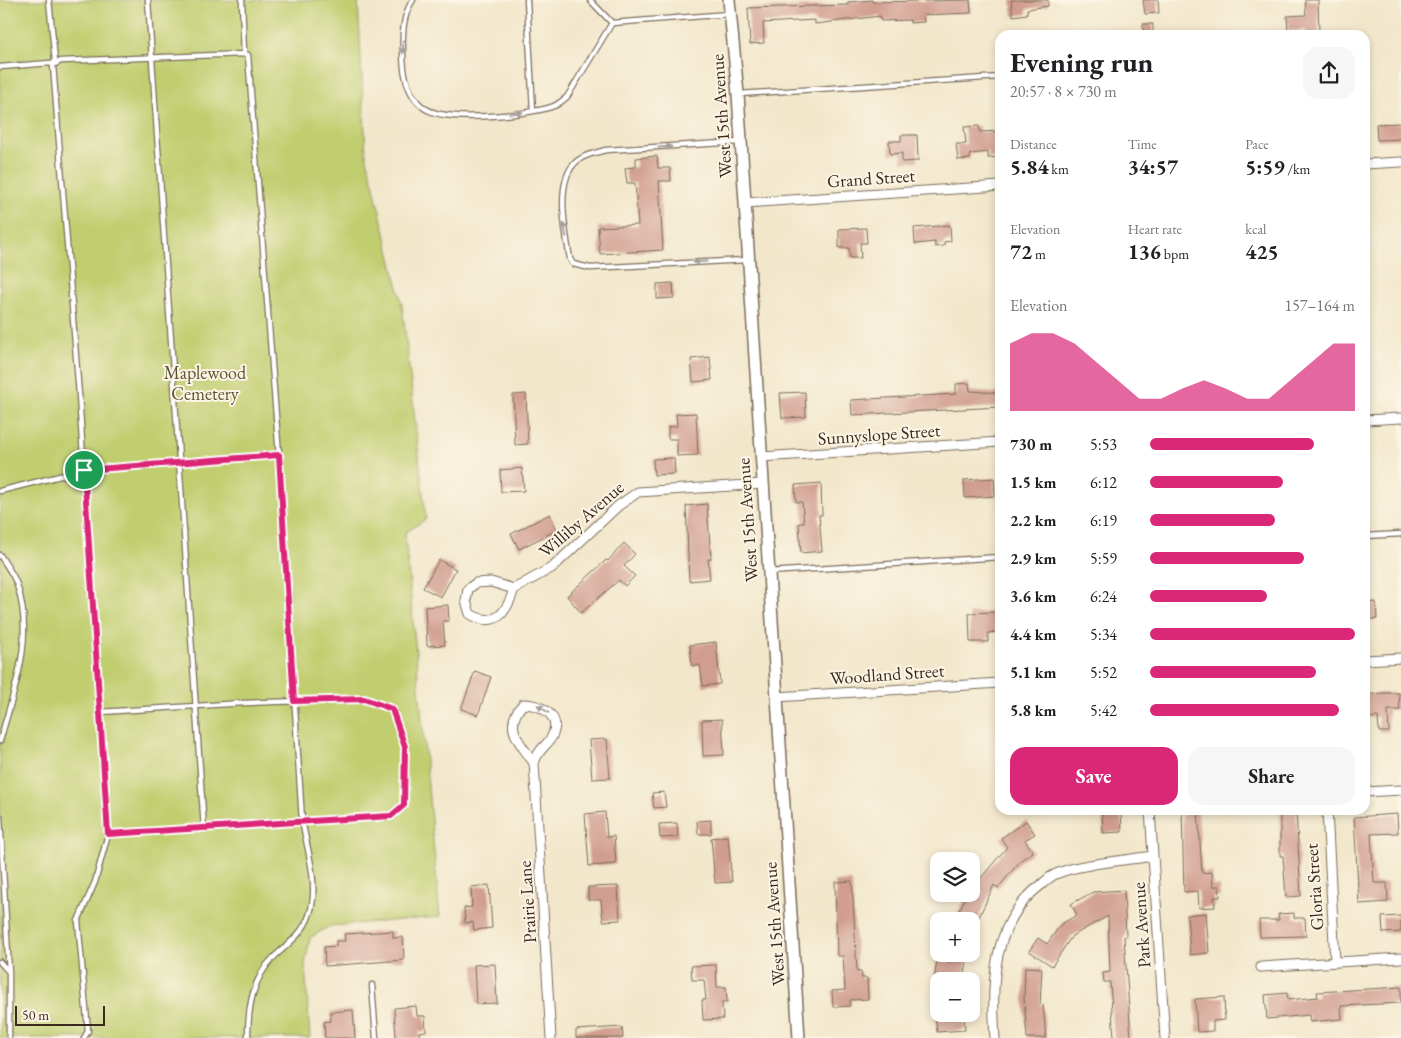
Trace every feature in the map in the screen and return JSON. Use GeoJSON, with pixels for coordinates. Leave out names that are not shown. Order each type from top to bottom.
{"type":"FeatureCollection","features":[{"type":"Feature","properties":{"kind":"street","name":"West 15th Avenue"},"geometry":{"type":"LineString","coordinates":[[729,0],[738,94],[799,1038]]}},
{"type":"Feature","properties":{"kind":"street"},"geometry":{"type":"LineString","coordinates":[[1370,164],[1401,162]]}},
{"type":"Feature","properties":{"kind":"street","name":"Grand Street"},"geometry":{"type":"LineString","coordinates":[[745,203],[995,186]]}},
{"type":"Feature","properties":{"kind":"street"},"geometry":{"type":"LineString","coordinates":[[1370,420],[1401,418]]}},
{"type":"Feature","properties":{"kind":"street","name":"Sunnyslope Street"},"geometry":{"type":"LineString","coordinates":[[761,457],[995,442]]}},
{"type":"Feature","properties":{"kind":"street","name":"Williby Avenue"},"geometry":{"type":"LineString","coordinates":[[514,589],[553,567],[618,506],[638,492],[762,484]]}},
{"type":"Feature","properties":{"kind":"street"},"geometry":{"type":"LineString","coordinates":[[491,582],[514,589],[504,613],[494,619],[479,619],[470,614],[466,601],[468,589],[476,583],[491,582]]}},
{"type":"Feature","properties":{"kind":"street"},"geometry":{"type":"LineString","coordinates":[[1370,660],[1401,658]]}},
{"type":"Feature","properties":{"kind":"street","name":"Woodland Street"},"geometry":{"type":"LineString","coordinates":[[776,697],[995,683]]}},
{"type":"Feature","properties":{"kind":"street","name":"Prairie Lane"},"geometry":{"type":"LineString","coordinates":[[534,764],[516,736],[513,725],[516,713],[523,704],[538,704],[549,713],[555,722],[553,734],[537,751],[534,764],[551,1038]]}},
{"type":"Feature","properties":{"kind":"street"},"geometry":{"type":"LineString","coordinates":[[1370,792],[1401,790]]}},
{"type":"Feature","properties":{"kind":"street","name":"Park Avenue"},"geometry":{"type":"LineString","coordinates":[[1150,815],[1165,1038]]}},
{"type":"Feature","properties":{"kind":"street","name":"Gloria Street"},"geometry":{"type":"LineString","coordinates":[[1327,815],[1335,962]]}},
{"type":"Feature","properties":{"kind":"street"},"geometry":{"type":"LineString","coordinates":[[995,1038],[994,969],[1000,942],[1014,913],[1030,893],[1056,874],[1153,856]]}},
{"type":"Feature","properties":{"kind":"street"},"geometry":{"type":"LineString","coordinates":[[1261,966],[1401,958]]}},
{"type":"Feature","properties":{"kind":"lane"},"geometry":{"type":"LineString","coordinates":[[49,0],[84,470],[108,834],[95,882],[78,921],[88,1031],[84,1038]]}},
{"type":"Feature","properties":{"kind":"lane"},"geometry":{"type":"LineString","coordinates":[[148,0],[204,829]]}},
{"type":"Feature","properties":{"kind":"lane"},"geometry":{"type":"LineString","coordinates":[[242,0],[244,54]]}},
{"type":"Feature","properties":{"kind":"lane"},"geometry":{"type":"LineString","coordinates":[[413,0],[402,30],[403,70],[412,95],[423,108],[436,115],[473,118],[533,111],[556,106],[567,97],[612,23]]}},
{"type":"Feature","properties":{"kind":"lane"},"geometry":{"type":"LineString","coordinates":[[527,0],[533,111]]}},
{"type":"Feature","properties":{"kind":"lane"},"geometry":{"type":"LineString","coordinates":[[590,0],[612,23]]}},
{"type":"Feature","properties":{"kind":"lane"},"geometry":{"type":"LineString","coordinates":[[612,23],[730,14]]}},
{"type":"Feature","properties":{"kind":"lane"},"geometry":{"type":"LineString","coordinates":[[53,66],[61,61],[248,55],[279,455],[302,820],[312,878],[310,915],[300,932],[272,959],[252,993],[248,1038]]}},
{"type":"Feature","properties":{"kind":"lane"},"geometry":{"type":"LineString","coordinates":[[0,67],[50,63],[53,66]]}},
{"type":"Feature","properties":{"kind":"lane"},"geometry":{"type":"LineString","coordinates":[[738,94],[995,77]]}},
{"type":"Feature","properties":{"kind":"lane"},"geometry":{"type":"LineString","coordinates":[[741,142],[606,150],[586,156],[574,164],[567,178],[563,213],[570,259],[573,264],[590,268],[748,260]]}},
{"type":"Feature","properties":{"kind":"lane"},"geometry":{"type":"LineString","coordinates":[[0,491],[84,470],[279,455]]}},
{"type":"Feature","properties":{"kind":"lane"},"geometry":{"type":"LineString","coordinates":[[1370,536],[1401,534]]}},
{"type":"Feature","properties":{"kind":"lane"},"geometry":{"type":"LineString","coordinates":[[0,555],[17,584],[25,625],[21,670],[0,741]]}},
{"type":"Feature","properties":{"kind":"lane"},"geometry":{"type":"LineString","coordinates":[[768,572],[995,557]]}},
{"type":"Feature","properties":{"kind":"lane"},"geometry":{"type":"LineString","coordinates":[[100,712],[364,699],[392,709],[405,747],[404,805],[391,816],[302,820],[296,824],[108,834]]}},
{"type":"Feature","properties":{"kind":"lane"},"geometry":{"type":"LineString","coordinates":[[0,817],[8,972],[9,1038]]}},
{"type":"Feature","properties":{"kind":"lane"},"geometry":{"type":"LineString","coordinates":[[0,962],[8,972]]}},
{"type":"Feature","properties":{"kind":"lane"},"geometry":{"type":"LineString","coordinates":[[372,985],[376,1038]]}},
{"type":"Feature","properties":{"kind":"green space","name":"Maplewood Cemetery"},"geometry":{"type":"Polygon","coordinates":[[[0,0],[358,0],[366,154],[402,304],[426,519],[405,533],[440,917],[330,926],[310,938],[305,965],[310,1038],[0,1038],[0,0]]]}},
{"type":"Feature","properties":{"kind":"building"},"geometry":{"type":"Polygon","coordinates":[[[872,0],[872,2],[970,0],[971,13],[923,15],[924,22],[910,23],[910,20],[881,21],[880,16],[815,24],[815,20],[763,23],[764,43],[750,44],[748,8],[848,5],[848,2],[872,0]]]}},
{"type":"Feature","properties":{"kind":"building"},"geometry":{"type":"Polygon","coordinates":[[[1011,0],[1048,0],[1048,6],[1027,9],[1027,14],[1013,16],[1011,0]]]}},
{"type":"Feature","properties":{"kind":"building"},"geometry":{"type":"Polygon","coordinates":[[[1143,0],[1158,0],[1159,13],[1145,14],[1143,0]]]}},
{"type":"Feature","properties":{"kind":"building"},"geometry":{"type":"Polygon","coordinates":[[[1305,0],[1318,0],[1319,30],[1288,30],[1287,16],[1306,15],[1305,0]]]}},
{"type":"Feature","properties":{"kind":"building"},"geometry":{"type":"Polygon","coordinates":[[[1143,24],[1153,24],[1153,30],[1143,30],[1143,24]]]}},
{"type":"Feature","properties":{"kind":"building"},"geometry":{"type":"Polygon","coordinates":[[[1401,123],[1401,139],[1377,140],[1376,124],[1401,123]]]}},
{"type":"Feature","properties":{"kind":"building"},"geometry":{"type":"Polygon","coordinates":[[[979,126],[980,132],[995,131],[995,157],[988,158],[988,152],[970,154],[970,159],[958,160],[956,144],[966,144],[964,127],[979,126]]]}},
{"type":"Feature","properties":{"kind":"building"},"geometry":{"type":"Polygon","coordinates":[[[901,135],[917,135],[918,161],[902,162],[902,153],[890,154],[889,141],[901,141],[901,135]]]}},
{"type":"Feature","properties":{"kind":"building"},"geometry":{"type":"Polygon","coordinates":[[[657,156],[658,168],[670,168],[671,181],[659,181],[663,250],[600,254],[598,227],[638,225],[635,183],[627,183],[625,168],[636,167],[636,158],[657,156]]]}},
{"type":"Feature","properties":{"kind":"building"},"geometry":{"type":"Polygon","coordinates":[[[950,225],[951,241],[944,242],[944,246],[935,247],[935,242],[915,244],[914,228],[950,225]]]}},
{"type":"Feature","properties":{"kind":"building"},"geometry":{"type":"Polygon","coordinates":[[[866,228],[867,243],[860,243],[861,258],[850,258],[849,248],[839,248],[839,229],[866,228]]]}},
{"type":"Feature","properties":{"kind":"building"},"geometry":{"type":"Polygon","coordinates":[[[673,283],[674,298],[657,299],[657,284],[673,283]]]}},
{"type":"Feature","properties":{"kind":"building"},"geometry":{"type":"Polygon","coordinates":[[[710,357],[712,380],[693,382],[691,359],[710,357]]]}},
{"type":"Feature","properties":{"kind":"building"},"geometry":{"type":"Polygon","coordinates":[[[969,383],[970,391],[995,393],[995,407],[852,415],[851,400],[956,394],[956,384],[969,383]]]}},
{"type":"Feature","properties":{"kind":"building"},"geometry":{"type":"Polygon","coordinates":[[[805,392],[806,417],[782,418],[780,393],[805,392]]]}},
{"type":"Feature","properties":{"kind":"building"},"geometry":{"type":"Polygon","coordinates":[[[526,394],[528,444],[515,445],[513,395],[526,394]]]}},
{"type":"Feature","properties":{"kind":"building"},"geometry":{"type":"Polygon","coordinates":[[[696,413],[698,455],[677,456],[677,439],[668,439],[668,427],[677,426],[676,414],[696,413]]]}},
{"type":"Feature","properties":{"kind":"building"},"geometry":{"type":"Polygon","coordinates":[[[674,458],[675,474],[654,475],[653,459],[674,458]]]}},
{"type":"Feature","properties":{"kind":"building"},"geometry":{"type":"Polygon","coordinates":[[[522,468],[524,491],[501,492],[500,470],[522,468]]]}},
{"type":"Feature","properties":{"kind":"building"},"geometry":{"type":"Polygon","coordinates":[[[994,478],[995,496],[965,498],[964,480],[994,478]]]}},
{"type":"Feature","properties":{"kind":"building"},"geometry":{"type":"Polygon","coordinates":[[[821,483],[822,515],[819,515],[822,551],[801,553],[799,523],[804,523],[802,502],[796,502],[795,485],[821,483]]]}},
{"type":"Feature","properties":{"kind":"building"},"geometry":{"type":"Polygon","coordinates":[[[707,504],[711,559],[708,559],[710,579],[689,581],[686,506],[707,504]]]}},
{"type":"Feature","properties":{"kind":"building"},"geometry":{"type":"Polygon","coordinates":[[[550,514],[557,530],[519,549],[511,534],[550,514]]]}},
{"type":"Feature","properties":{"kind":"building"},"geometry":{"type":"Polygon","coordinates":[[[624,543],[635,554],[624,566],[635,576],[625,586],[619,580],[581,613],[567,596],[606,560],[608,561],[624,543]]]}},
{"type":"Feature","properties":{"kind":"building"},"geometry":{"type":"Polygon","coordinates":[[[439,560],[456,569],[441,597],[423,588],[439,560]]]}},
{"type":"Feature","properties":{"kind":"building"},"geometry":{"type":"Polygon","coordinates":[[[1376,602],[1377,619],[1370,619],[1370,603],[1376,602]]]}},
{"type":"Feature","properties":{"kind":"building"},"geometry":{"type":"Polygon","coordinates":[[[448,605],[449,621],[443,621],[445,645],[427,646],[425,607],[448,605]]]}},
{"type":"Feature","properties":{"kind":"building"},"geometry":{"type":"Polygon","coordinates":[[[995,612],[995,632],[988,633],[988,642],[970,642],[969,613],[995,612]]]}},
{"type":"Feature","properties":{"kind":"building"},"geometry":{"type":"Polygon","coordinates":[[[716,642],[720,684],[703,686],[700,665],[692,666],[690,645],[716,642]]]}},
{"type":"Feature","properties":{"kind":"building"},"geometry":{"type":"Polygon","coordinates":[[[475,671],[491,677],[478,715],[461,709],[475,671]]]}},
{"type":"Feature","properties":{"kind":"building"},"geometry":{"type":"Polygon","coordinates":[[[1399,693],[1400,710],[1388,710],[1389,732],[1379,732],[1378,717],[1370,718],[1370,694],[1399,693]]]}},
{"type":"Feature","properties":{"kind":"building"},"geometry":{"type":"Polygon","coordinates":[[[722,719],[724,755],[703,756],[702,720],[722,719]]]}},
{"type":"Feature","properties":{"kind":"building"},"geometry":{"type":"Polygon","coordinates":[[[607,739],[610,778],[592,779],[589,740],[607,739]]]}},
{"type":"Feature","properties":{"kind":"building"},"geometry":{"type":"Polygon","coordinates":[[[664,792],[666,807],[654,808],[652,793],[664,792]]]}},
{"type":"Feature","properties":{"kind":"building"},"geometry":{"type":"Polygon","coordinates":[[[605,812],[607,837],[614,836],[616,864],[589,866],[585,814],[605,812]]]}},
{"type":"Feature","properties":{"kind":"building"},"geometry":{"type":"Polygon","coordinates":[[[1397,814],[1398,833],[1371,834],[1374,883],[1387,883],[1388,902],[1359,904],[1354,817],[1397,814]]]}},
{"type":"Feature","properties":{"kind":"building"},"geometry":{"type":"Polygon","coordinates":[[[1102,815],[1121,815],[1122,832],[1103,833],[1102,815]]]}},
{"type":"Feature","properties":{"kind":"building"},"geometry":{"type":"Polygon","coordinates":[[[1182,815],[1198,815],[1202,873],[1212,872],[1213,886],[1219,886],[1220,897],[1214,897],[1215,907],[1199,908],[1198,891],[1184,892],[1182,815]]]}},
{"type":"Feature","properties":{"kind":"building"},"geometry":{"type":"Polygon","coordinates":[[[1280,815],[1296,815],[1301,896],[1286,897],[1283,856],[1280,856],[1280,815]]]}},
{"type":"Feature","properties":{"kind":"building"},"geometry":{"type":"Polygon","coordinates":[[[711,820],[711,834],[698,834],[697,821],[711,820]]]}},
{"type":"Feature","properties":{"kind":"building"},"geometry":{"type":"Polygon","coordinates":[[[1026,821],[1035,834],[1025,840],[1033,852],[1021,860],[998,888],[994,885],[980,915],[980,912],[958,912],[963,902],[980,902],[980,879],[1007,847],[1001,838],[1026,821]]]}},
{"type":"Feature","properties":{"kind":"building"},"geometry":{"type":"Polygon","coordinates":[[[677,823],[678,837],[660,838],[659,824],[677,823]]]}},
{"type":"Feature","properties":{"kind":"building"},"geometry":{"type":"Polygon","coordinates":[[[728,836],[732,882],[715,883],[711,838],[728,836]]]}},
{"type":"Feature","properties":{"kind":"building"},"geometry":{"type":"Polygon","coordinates":[[[852,881],[857,972],[861,972],[862,978],[867,978],[868,999],[850,1000],[850,1006],[833,1007],[832,991],[845,990],[843,956],[837,956],[835,882],[852,881]]]}},
{"type":"Feature","properties":{"kind":"building"},"geometry":{"type":"Polygon","coordinates":[[[489,885],[492,928],[474,930],[473,922],[465,923],[464,908],[472,907],[471,887],[489,885]]]}},
{"type":"Feature","properties":{"kind":"building"},"geometry":{"type":"Polygon","coordinates":[[[618,886],[620,920],[603,921],[601,900],[588,900],[588,887],[618,886]]]}},
{"type":"Feature","properties":{"kind":"building"},"geometry":{"type":"Polygon","coordinates":[[[1124,890],[1126,936],[1124,937],[1131,1038],[1114,1038],[1110,982],[1104,982],[1103,973],[1110,972],[1108,916],[1072,936],[1052,966],[1029,951],[1038,938],[1047,944],[1061,924],[1077,915],[1071,904],[1093,892],[1124,890]]]}},
{"type":"Feature","properties":{"kind":"building"},"geometry":{"type":"Polygon","coordinates":[[[1206,913],[1209,953],[1190,955],[1187,915],[1206,913]]]}},
{"type":"Feature","properties":{"kind":"building"},"geometry":{"type":"Polygon","coordinates":[[[1294,913],[1294,918],[1305,918],[1306,936],[1260,937],[1259,920],[1279,920],[1278,914],[1294,913]]]}},
{"type":"Feature","properties":{"kind":"building"},"geometry":{"type":"Polygon","coordinates":[[[1401,916],[1401,932],[1383,933],[1382,917],[1401,916]]]}},
{"type":"Feature","properties":{"kind":"building"},"geometry":{"type":"Polygon","coordinates":[[[393,931],[393,938],[403,937],[404,960],[325,966],[324,947],[336,946],[336,941],[345,941],[344,934],[393,931]]]}},
{"type":"Feature","properties":{"kind":"building"},"geometry":{"type":"Polygon","coordinates":[[[937,962],[967,962],[965,972],[935,972],[937,962]]]}},
{"type":"Feature","properties":{"kind":"building"},"geometry":{"type":"Polygon","coordinates":[[[495,964],[497,1003],[476,1004],[474,965],[495,964]]]}},
{"type":"Feature","properties":{"kind":"building"},"geometry":{"type":"Polygon","coordinates":[[[716,965],[717,987],[726,987],[727,1002],[722,1002],[723,1019],[703,1020],[702,1000],[706,1000],[704,980],[692,980],[691,966],[716,965]]]}},
{"type":"Feature","properties":{"kind":"building"},"geometry":{"type":"Polygon","coordinates":[[[1025,967],[1042,968],[1040,1005],[1043,1004],[1046,1038],[1027,1038],[1024,998],[1025,967]]]}},
{"type":"Feature","properties":{"kind":"building"},"geometry":{"type":"Polygon","coordinates":[[[1401,987],[1401,1003],[1341,1006],[1342,1019],[1310,1022],[1309,1015],[1267,1019],[1265,995],[1287,993],[1288,1000],[1318,997],[1317,992],[1401,987]]]}},
{"type":"Feature","properties":{"kind":"building"},"geometry":{"type":"Polygon","coordinates":[[[1224,997],[1225,1020],[1213,1021],[1213,1031],[1197,1032],[1195,999],[1224,997]]]}},
{"type":"Feature","properties":{"kind":"building"},"geometry":{"type":"Polygon","coordinates":[[[416,1006],[417,1016],[425,1016],[426,1031],[419,1032],[420,1038],[396,1038],[394,1008],[416,1006]]]}},
{"type":"Feature","properties":{"kind":"building"},"geometry":{"type":"Polygon","coordinates":[[[353,1010],[355,1038],[325,1038],[324,1022],[331,1021],[330,1012],[353,1010]]]}},
{"type":"Feature","properties":{"kind":"building"},"geometry":{"type":"Polygon","coordinates":[[[936,1022],[964,1022],[965,1030],[937,1032],[936,1022]]]}},
{"type":"Feature","properties":{"kind":"building"},"geometry":{"type":"Polygon","coordinates":[[[622,1027],[623,1038],[576,1038],[576,1030],[622,1027]]]}},
{"type":"Feature","properties":{"kind":"route"},"geometry":{"type":"LineString","coordinates":[[279,455],[294,701],[364,699],[392,709],[405,747],[404,805],[391,816],[339,820],[302,820],[296,824],[108,834],[84,470],[279,455]]}}]}
